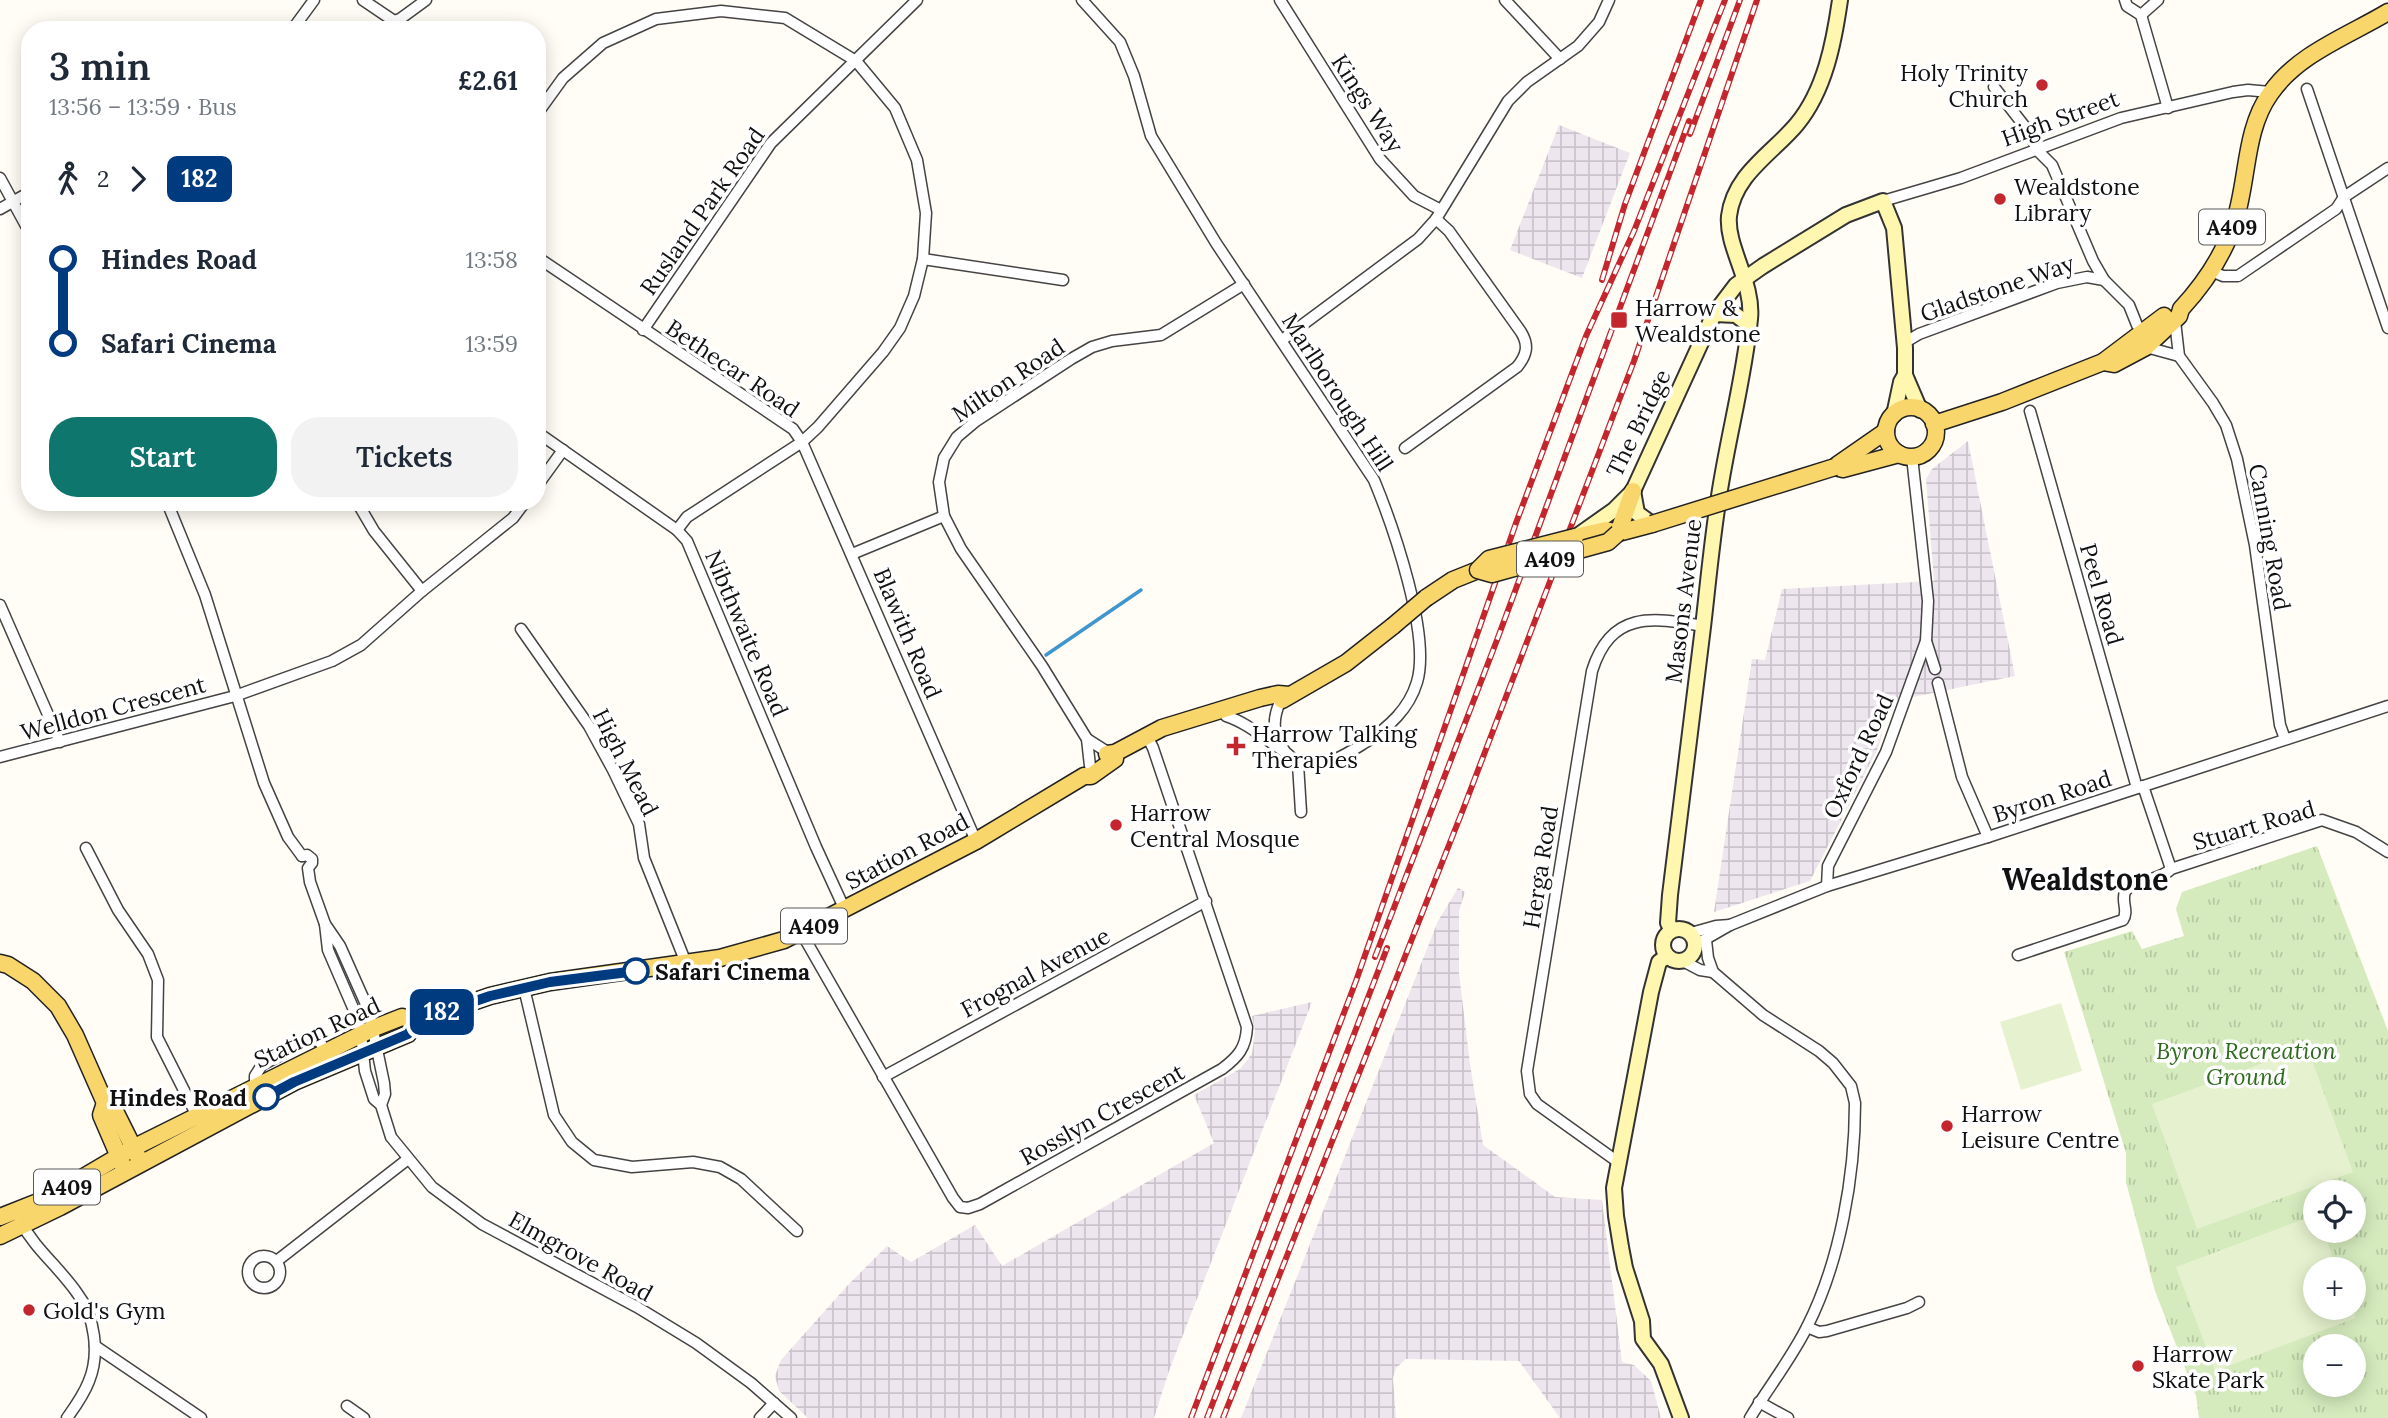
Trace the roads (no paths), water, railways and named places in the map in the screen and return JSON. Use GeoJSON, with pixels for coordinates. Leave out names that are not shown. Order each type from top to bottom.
{"type":"FeatureCollection","features":[{"type":"Feature","properties":{"kind":"main road","name":"A409"},"geometry":{"type":"LineString","coordinates":[[1934,424],[2002,402],[2103,362],[2114,364],[2149,339],[2169,311],[2178,315],[2211,271],[2229,237],[2253,133],[2270,92],[2287,73],[2307,58],[2388,12]]}},
{"type":"Feature","properties":{"kind":"main road"},"geometry":{"type":"LineString","coordinates":[[1907,408],[1920,410],[1928,415],[1934,424],[1936,432],[1932,446],[1926,452],[1905,455],[1889,445],[1886,431],[1894,415],[1907,408]]}},
{"type":"Feature","properties":{"kind":"main road","name":"A409"},"geometry":{"type":"LineString","coordinates":[[1284,699],[1346,663],[1426,598],[1453,580],[1478,570],[1492,574],[1570,553],[1608,542],[1618,533],[1835,467],[1843,469],[1886,431]]}},
{"type":"Feature","properties":{"kind":"main road","name":"A409"},"geometry":{"type":"LineString","coordinates":[[1853,460],[1905,455]]}},
{"type":"Feature","properties":{"kind":"main road"},"geometry":{"type":"LineString","coordinates":[[1618,533],[1629,499]]}},
{"type":"Feature","properties":{"kind":"main road","name":"A409"},"geometry":{"type":"LineString","coordinates":[[1576,537],[1606,530],[1618,533]]}},
{"type":"Feature","properties":{"kind":"main road","name":"The Bridge"},"geometry":{"type":"LineString","coordinates":[[1478,570],[1489,559],[1576,537]]}},
{"type":"Feature","properties":{"kind":"main road","name":"Station Road"},"geometry":{"type":"LineString","coordinates":[[12,1218],[47,1198],[122,1164],[141,1163],[255,1086],[402,1017],[417,1021],[490,996],[550,982],[687,963],[767,946],[845,910],[976,841],[1087,771],[1091,776],[1115,759],[1112,753],[1162,728],[1278,694],[1284,699]]}},
{"type":"Feature","properties":{"kind":"main road","name":"Station Road"},"geometry":{"type":"LineString","coordinates":[[1206,716],[1226,716],[1284,699]]}},
{"type":"Feature","properties":{"kind":"main road"},"geometry":{"type":"LineString","coordinates":[[0,963],[33,981],[58,1006],[75,1035],[105,1103],[115,1111],[141,1163]]}},
{"type":"Feature","properties":{"kind":"main road","name":"Station Road"},"geometry":{"type":"LineString","coordinates":[[122,1164],[133,1148],[201,1124],[408,1034],[417,1021]]}},
{"type":"Feature","properties":{"kind":"main road"},"geometry":{"type":"LineString","coordinates":[[105,1103],[101,1115],[122,1164]]}},
{"type":"Feature","properties":{"kind":"main road","name":"A409"},"geometry":{"type":"LineString","coordinates":[[0,1236],[12,1218]]}},
{"type":"Feature","properties":{"kind":"street"},"geometry":{"type":"LineString","coordinates":[[299,21],[314,0]]}},
{"type":"Feature","properties":{"kind":"street"},"geometry":{"type":"LineString","coordinates":[[363,0],[394,21],[426,0]]}},
{"type":"Feature","properties":{"kind":"street","name":"Rusland Park Road"},"geometry":{"type":"LineString","coordinates":[[643,330],[771,143],[916,0]]}},
{"type":"Feature","properties":{"kind":"street","name":"Marlborough Hill"},"geometry":{"type":"LineString","coordinates":[[1082,0],[1120,42],[1135,76],[1151,136],[1244,284],[1374,480],[1388,514],[1407,579],[1417,627],[1420,659],[1418,682],[1408,704],[1382,731],[1337,760],[1322,765],[1298,764]]}},
{"type":"Feature","properties":{"kind":"street","name":"Kings Way"},"geometry":{"type":"LineString","coordinates":[[1280,0],[1380,159],[1414,196],[1438,215],[1521,332],[1527,345],[1517,367],[1405,448]]}},
{"type":"Feature","properties":{"kind":"street"},"geometry":{"type":"LineString","coordinates":[[1506,0],[1560,59]]}},
{"type":"Feature","properties":{"kind":"street"},"geometry":{"type":"LineString","coordinates":[[1282,340],[1418,239],[1438,215],[1508,101],[1527,82],[1578,46],[1599,22],[1609,0]]}},
{"type":"Feature","properties":{"kind":"street","name":"Masons Avenue"},"geometry":{"type":"LineString","coordinates":[[1672,930],[1668,923],[1670,895],[1719,495],[1745,365],[1749,325],[1750,309],[1745,278],[1730,228],[1731,206],[1749,171],[1797,123],[1811,103],[1828,60],[1840,0]]}},
{"type":"Feature","properties":{"kind":"street"},"geometry":{"type":"LineString","coordinates":[[2124,0],[2127,6],[2141,15],[2168,108]]}},
{"type":"Feature","properties":{"kind":"street"},"geometry":{"type":"LineString","coordinates":[[2141,15],[2158,0]]}},
{"type":"Feature","properties":{"kind":"street"},"geometry":{"type":"LineString","coordinates":[[546,102],[563,78],[603,43],[656,19],[721,11],[785,18],[856,61],[895,108],[917,160],[926,213],[923,259],[914,296],[900,328],[818,428],[802,442],[687,517],[677,530]]}},
{"type":"Feature","properties":{"kind":"street"},"geometry":{"type":"LineString","coordinates":[[1994,87],[2029,132],[2038,151],[2052,165],[2086,247],[2104,280],[2129,305],[2149,339],[2179,356]]}},
{"type":"Feature","properties":{"kind":"street"},"geometry":{"type":"LineString","coordinates":[[2307,89],[2344,197],[2383,292],[2388,328]]}},
{"type":"Feature","properties":{"kind":"street","name":"High Street"},"geometry":{"type":"LineString","coordinates":[[1745,278],[1846,215],[1883,201],[1950,182],[2121,118],[2233,92],[2270,92]]}},
{"type":"Feature","properties":{"kind":"street"},"geometry":{"type":"LineString","coordinates":[[2211,271],[2223,276],[2238,276],[2336,209],[2344,197],[2388,168]]}},
{"type":"Feature","properties":{"kind":"street"},"geometry":{"type":"LineString","coordinates":[[0,178],[21,217]]}},
{"type":"Feature","properties":{"kind":"street"},"geometry":{"type":"LineString","coordinates":[[0,209],[21,197]]}},
{"type":"Feature","properties":{"kind":"street"},"geometry":{"type":"LineString","coordinates":[[1883,201],[1894,228],[1905,375],[1920,410]]}},
{"type":"Feature","properties":{"kind":"street"},"geometry":{"type":"LineString","coordinates":[[923,259],[1063,279]]}},
{"type":"Feature","properties":{"kind":"street","name":"Bethecar Road"},"geometry":{"type":"LineString","coordinates":[[546,263],[793,429],[802,442]]}},
{"type":"Feature","properties":{"kind":"street","name":"Gladstone Way"},"geometry":{"type":"LineString","coordinates":[[1904,343],[1919,334],[2057,283],[2087,277],[2104,280]]}},
{"type":"Feature","properties":{"kind":"street","name":"The Bridge"},"geometry":{"type":"LineString","coordinates":[[1576,537],[1629,499],[1714,314],[1728,294],[1745,278]]}},
{"type":"Feature","properties":{"kind":"street","name":"Milton Road"},"geometry":{"type":"LineString","coordinates":[[1112,753],[1087,739],[1042,666],[961,549],[944,516],[939,482],[944,458],[957,437],[976,421],[1093,347],[1112,341],[1161,335],[1244,284]]}},
{"type":"Feature","properties":{"kind":"street"},"geometry":{"type":"LineString","coordinates":[[1714,314],[1736,316],[1749,325]]}},
{"type":"Feature","properties":{"kind":"street","name":"Canning Road"},"geometry":{"type":"LineString","coordinates":[[2178,315],[2179,356],[2213,403],[2232,440],[2255,545],[2280,725],[2285,739]]}},
{"type":"Feature","properties":{"kind":"street"},"geometry":{"type":"LineString","coordinates":[[1894,415],[1905,375]]}},
{"type":"Feature","properties":{"kind":"street","name":"Peel Road"},"geometry":{"type":"LineString","coordinates":[[2030,411],[2140,787]]}},
{"type":"Feature","properties":{"kind":"street","name":"Nibthwaite Road"},"geometry":{"type":"LineString","coordinates":[[546,438],[677,530],[687,541],[811,837],[845,910]]}},
{"type":"Feature","properties":{"kind":"street","name":"Blawith Road"},"geometry":{"type":"LineString","coordinates":[[802,442],[976,841]]}},
{"type":"Feature","properties":{"kind":"street"},"geometry":{"type":"LineString","coordinates":[[546,474],[563,450]]}},
{"type":"Feature","properties":{"kind":"street"},"geometry":{"type":"LineString","coordinates":[[1905,455],[1928,601],[1926,641],[1936,669]]}},
{"type":"Feature","properties":{"kind":"street"},"geometry":{"type":"LineString","coordinates":[[1629,499],[1637,513],[1652,524]]}},
{"type":"Feature","properties":{"kind":"street"},"geometry":{"type":"LineString","coordinates":[[171,511],[205,595],[235,696],[277,814],[288,837],[302,856],[302,867],[308,868],[310,883],[325,924],[340,946],[366,1003],[371,1049]]}},
{"type":"Feature","properties":{"kind":"street"},"geometry":{"type":"LineString","coordinates":[[362,511],[374,531],[422,592]]}},
{"type":"Feature","properties":{"kind":"street","name":"Welldon Crescent"},"geometry":{"type":"LineString","coordinates":[[0,757],[235,696],[306,672],[361,645],[518,511]]}},
{"type":"Feature","properties":{"kind":"street"},"geometry":{"type":"LineString","coordinates":[[852,554],[944,516]]}},
{"type":"Feature","properties":{"kind":"street"},"geometry":{"type":"LineString","coordinates":[[0,605],[60,741]]}},
{"type":"Feature","properties":{"kind":"street","name":"Herga Road"},"geometry":{"type":"LineString","coordinates":[[1618,1162],[1537,1104],[1530,1094],[1527,1071],[1531,1043],[1592,671],[1597,656],[1605,641],[1636,621],[1663,619],[1703,626]]}},
{"type":"Feature","properties":{"kind":"street","name":"High Mead"},"geometry":{"type":"LineString","coordinates":[[521,629],[589,726],[613,770],[639,824],[644,858],[687,963]]}},
{"type":"Feature","properties":{"kind":"street","name":"Oxford Road"},"geometry":{"type":"LineString","coordinates":[[1827,886],[1828,866],[1886,752],[1926,641]]}},
{"type":"Feature","properties":{"kind":"street"},"geometry":{"type":"LineString","coordinates":[[1938,684],[1962,777],[1988,837]]}},
{"type":"Feature","properties":{"kind":"street"},"geometry":{"type":"LineString","coordinates":[[1284,699],[1275,714],[1275,732],[1278,741],[1298,764],[1301,812]]}},
{"type":"Feature","properties":{"kind":"street","name":"Byron Road"},"geometry":{"type":"LineString","coordinates":[[1697,940],[1827,886],[1988,837],[2388,706]]}},
{"type":"Feature","properties":{"kind":"street"},"geometry":{"type":"LineString","coordinates":[[1226,716],[1239,720],[1287,753]]}},
{"type":"Feature","properties":{"kind":"street","name":"Rosslyn Crescent"},"geometry":{"type":"LineString","coordinates":[[800,932],[960,1207],[968,1208],[980,1203],[1222,1069],[1239,1056],[1246,1039],[1247,1027],[1206,901],[1147,736]]}},
{"type":"Feature","properties":{"kind":"street","name":"Milton Road"},"geometry":{"type":"LineString","coordinates":[[1087,739],[1087,771]]}},
{"type":"Feature","properties":{"kind":"street","name":"Stuart Road"},"geometry":{"type":"LineString","coordinates":[[2140,787],[2171,869],[2322,820],[2356,832],[2388,852]]}},
{"type":"Feature","properties":{"kind":"street"},"geometry":{"type":"LineString","coordinates":[[86,848],[118,911],[148,954],[158,981],[157,1037],[201,1124]]}},
{"type":"Feature","properties":{"kind":"street"},"geometry":{"type":"LineString","coordinates":[[2018,955],[2123,920],[2126,912],[2123,901],[2126,891],[2133,885],[2164,877],[2171,869]]}},
{"type":"Feature","properties":{"kind":"street","name":"Frognal Avenue"},"geometry":{"type":"LineString","coordinates":[[883,1077],[1206,901]]}},
{"type":"Feature","properties":{"kind":"street","name":"Byron Road"},"geometry":{"type":"LineString","coordinates":[[1697,940],[1716,926],[1730,925]]}},
{"type":"Feature","properties":{"kind":"street"},"geometry":{"type":"LineString","coordinates":[[1713,972],[1700,970],[1667,956],[1663,942],[1672,930],[1682,929],[1697,940],[1713,972],[1763,1015],[1819,1051],[1845,1076],[1854,1095],[1855,1126],[1845,1211],[1838,1244],[1807,1327],[1750,1418]]}},
{"type":"Feature","properties":{"kind":"street"},"geometry":{"type":"LineString","coordinates":[[1683,961],[1692,955],[1697,940]]}},
{"type":"Feature","properties":{"kind":"street"},"geometry":{"type":"LineString","coordinates":[[1667,956],[1660,962],[1651,992],[1614,1188],[1615,1216],[1625,1268],[1642,1321],[1643,1339],[1661,1364],[1681,1418]]}},
{"type":"Feature","properties":{"kind":"street"},"geometry":{"type":"LineString","coordinates":[[524,988],[554,1115],[572,1142],[593,1160],[632,1167],[693,1161],[720,1167],[741,1179],[797,1231]]}},
{"type":"Feature","properties":{"kind":"street"},"geometry":{"type":"LineString","coordinates":[[368,1031],[371,1049]]}},
{"type":"Feature","properties":{"kind":"street","name":"Elmgrove Road"},"geometry":{"type":"LineString","coordinates":[[371,1049],[385,1094],[380,1105]]}},
{"type":"Feature","properties":{"kind":"street","name":"Elmgrove Road"},"geometry":{"type":"LineString","coordinates":[[371,1049],[365,1071],[374,1099],[380,1105],[391,1137],[432,1188],[471,1217],[684,1335],[751,1383],[791,1418]]}},
{"type":"Feature","properties":{"kind":"street"},"geometry":{"type":"LineString","coordinates":[[278,1260],[408,1159]]}},
{"type":"Feature","properties":{"kind":"street"},"geometry":{"type":"LineString","coordinates":[[12,1218],[78,1294],[92,1322],[95,1346],[90,1380],[66,1418]]}},
{"type":"Feature","properties":{"kind":"street"},"geometry":{"type":"LineString","coordinates":[[1807,1327],[1819,1332],[1827,1331],[1907,1308],[1919,1302]]}},
{"type":"Feature","properties":{"kind":"street"},"geometry":{"type":"LineString","coordinates":[[95,1346],[201,1418]]}},
{"type":"Feature","properties":{"kind":"street"},"geometry":{"type":"LineString","coordinates":[[1759,1402],[1788,1418]]}},
{"type":"Feature","properties":{"kind":"street"},"geometry":{"type":"LineString","coordinates":[[760,1418],[774,1404]]}},
{"type":"Feature","properties":{"kind":"street"},"geometry":{"type":"LineString","coordinates":[[347,1406],[363,1418]]}},
{"type":"Feature","properties":{"kind":"waterway"},"geometry":{"type":"LineString","coordinates":[[1046,655],[1141,590]]}},
{"type":"Feature","properties":{"kind":"railway"},"geometry":{"type":"LineString","coordinates":[[1602,280],[1625,204],[1701,0]]}},
{"type":"Feature","properties":{"kind":"railway"},"geometry":{"type":"LineString","coordinates":[[1191,1418],[1356,981],[1516,523],[1586,336],[1634,231],[1725,0]]}},
{"type":"Feature","properties":{"kind":"railway"},"geometry":{"type":"LineString","coordinates":[[1690,134],[1740,0]]}},
{"type":"Feature","properties":{"kind":"railway"},"geometry":{"type":"LineString","coordinates":[[1223,1418],[1464,807],[1634,361],[1757,0]]}},
{"type":"Feature","properties":{"kind":"railway"},"geometry":{"type":"LineString","coordinates":[[1375,957],[1497,640],[1689,121]]}},
{"type":"Feature","properties":{"kind":"railway"},"geometry":{"type":"LineString","coordinates":[[1207,1418],[1387,948]]}},
{"type":"Feature","properties":{"kind":"place","name":"Holy Trinity Church"},"geometry":{"type":"Point","coordinates":[2042,85]}},
{"type":"Feature","properties":{"kind":"place","name":"Wealdstone Library"},"geometry":{"type":"Point","coordinates":[2000,199]}},
{"type":"Feature","properties":{"kind":"place","name":"Harrow & Wealdstone"},"geometry":{"type":"Point","coordinates":[1619,320]}},
{"type":"Feature","properties":{"kind":"place","name":"Harrow Talking Therapies"},"geometry":{"type":"Point","coordinates":[1236,746]}},
{"type":"Feature","properties":{"kind":"place","name":"Harrow Central Mosque"},"geometry":{"type":"Point","coordinates":[1116,825]}},
{"type":"Feature","properties":{"kind":"place","name":"Safari Cinema"},"geometry":{"type":"Point","coordinates":[636,971]}},
{"type":"Feature","properties":{"kind":"place","name":"Hindes Road"},"geometry":{"type":"Point","coordinates":[266,1097]}},
{"type":"Feature","properties":{"kind":"place","name":"Harrow Leisure Centre"},"geometry":{"type":"Point","coordinates":[1947,1126]}},
{"type":"Feature","properties":{"kind":"place","name":"Gold's Gym"},"geometry":{"type":"Point","coordinates":[29,1310]}},
{"type":"Feature","properties":{"kind":"place","name":"Harrow Skate Park"},"geometry":{"type":"Point","coordinates":[2138,1366]}},
{"type":"Feature","properties":{"kind":"district","name":"Wealdstone"},"geometry":{"type":"Point","coordinates":[2085,879]}},
{"type":"Feature","properties":{"kind":"park label","name":"Byron Recreation Ground"},"geometry":{"type":"Point","coordinates":[2246,1063]}}]}
